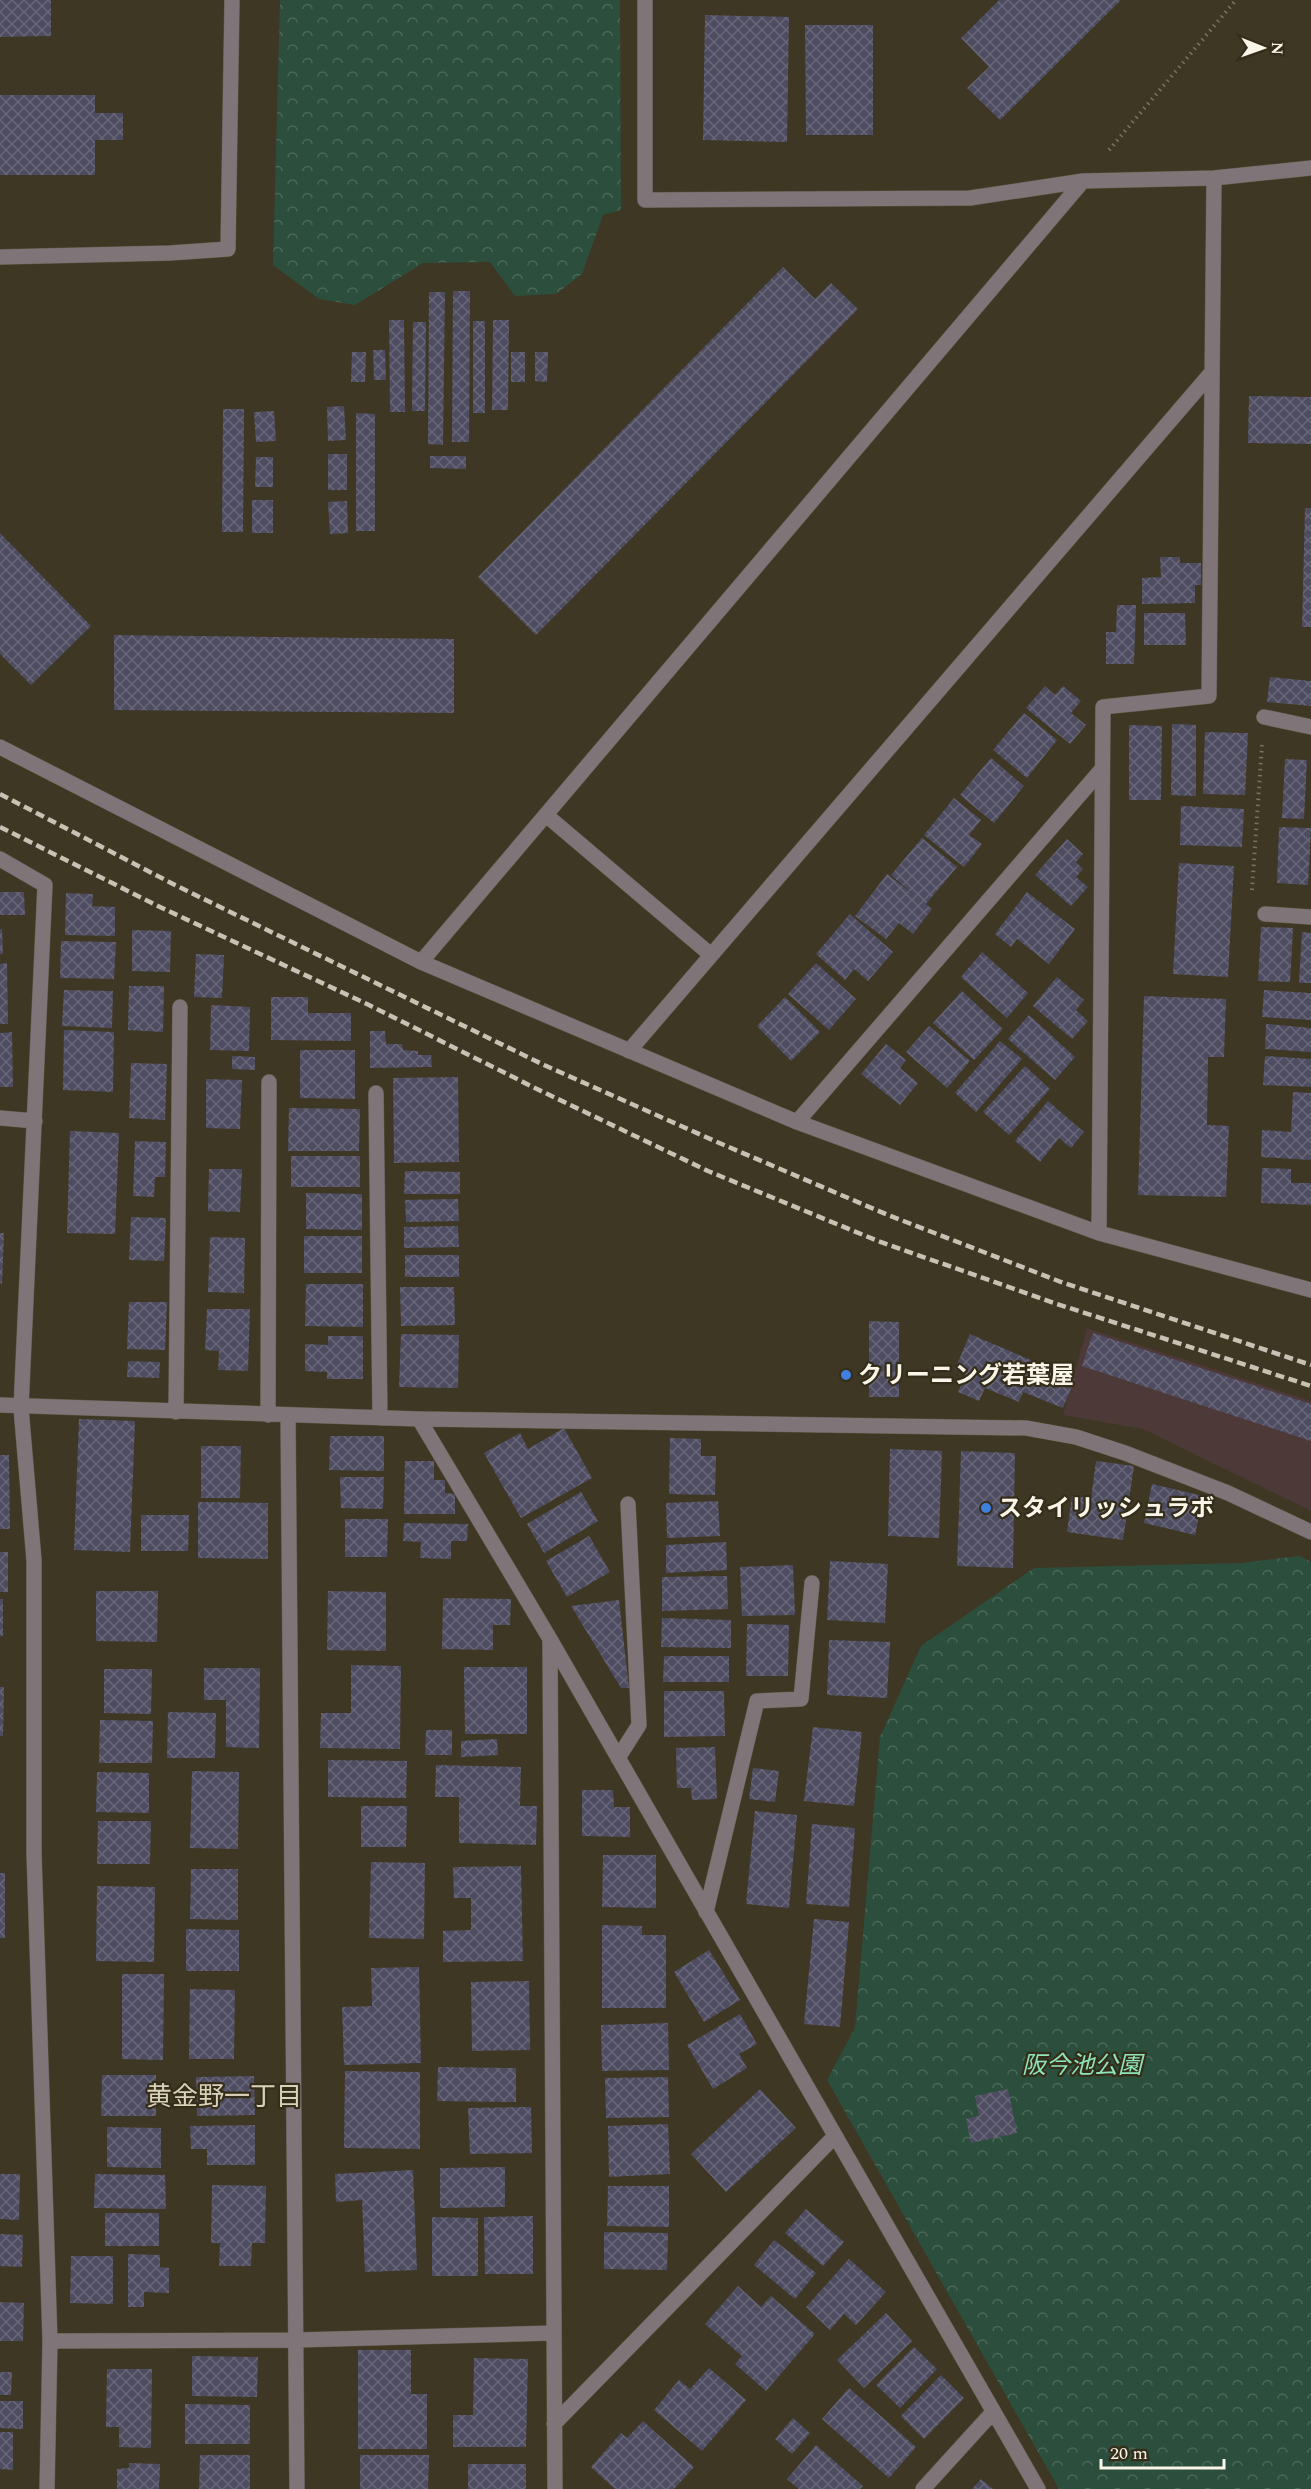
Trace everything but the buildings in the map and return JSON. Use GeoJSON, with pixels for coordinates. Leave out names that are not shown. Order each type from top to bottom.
{"type":"FeatureCollection","features":[{"type":"Feature","properties":{"kind":"street"},"geometry":{"type":"LineString","coordinates":[[0,256],[170,253],[228,249],[232,0]]}},
{"type":"Feature","properties":{"kind":"street"},"geometry":{"type":"LineString","coordinates":[[645,0],[645,200],[970,198],[1083,181],[1214,178],[1311,168]]}},
{"type":"Feature","properties":{"kind":"street"},"geometry":{"type":"LineString","coordinates":[[1099,1233],[1103,707],[1209,696],[1214,178]]}},
{"type":"Feature","properties":{"kind":"street"},"geometry":{"type":"LineString","coordinates":[[421,962],[1083,181]]}},
{"type":"Feature","properties":{"kind":"street"},"geometry":{"type":"LineString","coordinates":[[629,1051],[1212,372]]}},
{"type":"Feature","properties":{"kind":"street"},"geometry":{"type":"LineString","coordinates":[[1264,717],[1311,727]]}},
{"type":"Feature","properties":{"kind":"street"},"geometry":{"type":"LineString","coordinates":[[0,747],[421,962],[797,1122],[1099,1233],[1311,1290]]}},
{"type":"Feature","properties":{"kind":"street"},"geometry":{"type":"LineString","coordinates":[[797,1122],[1102,769]]}},
{"type":"Feature","properties":{"kind":"street"},"geometry":{"type":"LineString","coordinates":[[546,815],[711,955]]}},
{"type":"Feature","properties":{"kind":"street"},"geometry":{"type":"LineString","coordinates":[[0,859],[45,885],[21,1408],[34,1560],[34,1853],[50,2341],[46,2489]]}},
{"type":"Feature","properties":{"kind":"street"},"geometry":{"type":"LineString","coordinates":[[1265,914],[1311,917]]}},
{"type":"Feature","properties":{"kind":"street"},"geometry":{"type":"LineString","coordinates":[[176,1412],[180,1007]]}},
{"type":"Feature","properties":{"kind":"street"},"geometry":{"type":"LineString","coordinates":[[268,1415],[269,1082]]}},
{"type":"Feature","properties":{"kind":"street"},"geometry":{"type":"LineString","coordinates":[[376,1093],[380,1418]]}},
{"type":"Feature","properties":{"kind":"street"},"geometry":{"type":"LineString","coordinates":[[0,1118],[35,1121]]}},
{"type":"Feature","properties":{"kind":"street"},"geometry":{"type":"LineString","coordinates":[[0,1405],[21,1408],[419,1419],[1026,1428],[1076,1437],[1125,1453],[1228,1493],[1311,1532]]}},
{"type":"Feature","properties":{"kind":"street"},"geometry":{"type":"LineString","coordinates":[[288,1416],[297,2489]]}},
{"type":"Feature","properties":{"kind":"street"},"geometry":{"type":"LineString","coordinates":[[419,1419],[550,1639],[1038,2489]]}},
{"type":"Feature","properties":{"kind":"street"},"geometry":{"type":"LineString","coordinates":[[618,1758],[639,1725],[628,1504]]}},
{"type":"Feature","properties":{"kind":"street"},"geometry":{"type":"LineString","coordinates":[[706,1912],[757,1701],[801,1699],[812,1583]]}},
{"type":"Feature","properties":{"kind":"street"},"geometry":{"type":"LineString","coordinates":[[550,1639],[555,2489]]}},
{"type":"Feature","properties":{"kind":"street"},"geometry":{"type":"LineString","coordinates":[[554,2424],[834,2136]]}},
{"type":"Feature","properties":{"kind":"street"},"geometry":{"type":"LineString","coordinates":[[50,2341],[297,2340],[553,2333]]}},
{"type":"Feature","properties":{"kind":"street"},"geometry":{"type":"LineString","coordinates":[[923,2489],[993,2412]]}},
{"type":"Feature","properties":{"kind":"path"},"geometry":{"type":"LineString","coordinates":[[1083,181],[1236,0]]}},
{"type":"Feature","properties":{"kind":"path"},"geometry":{"type":"LineString","coordinates":[[1264,717],[1251,908],[1265,914]]}},
{"type":"Feature","properties":{"kind":"shaded area"},"geometry":{"type":"Polygon","coordinates":[[[1087,1328],[1311,1401],[1311,1511],[1143,1429],[1063,1415],[1087,1328]]]}},
{"type":"Feature","properties":{"kind":"green space"},"geometry":{"type":"Polygon","coordinates":[[[280,0],[620,0],[621,210],[603,215],[582,274],[556,294],[515,296],[490,262],[423,263],[355,305],[319,299],[273,265],[280,0]]]}},
{"type":"Feature","properties":{"kind":"green space","name":"阪今池公園"},"geometry":{"type":"Polygon","coordinates":[[[1300,1556],[1311,1562],[1311,2489],[1059,2489],[827,2080],[855,2028],[880,1737],[921,1646],[1034,1568],[1241,1563],[1300,1556]]]}},
{"type":"Feature","properties":{"kind":"railway"},"geometry":{"type":"LineString","coordinates":[[0,794],[175,885],[544,1065],[717,1142],[888,1215],[1061,1282],[1311,1365]]}},
{"type":"Feature","properties":{"kind":"railway"},"geometry":{"type":"LineString","coordinates":[[0,827],[160,907],[369,1005],[708,1171],[878,1241],[1054,1303],[1311,1386]]}},
{"type":"Feature","properties":{"kind":"place","name":"クリーニング若葉屋"},"geometry":{"type":"Point","coordinates":[846,1375]}},
{"type":"Feature","properties":{"kind":"place","name":"スタイリッシュラボ"},"geometry":{"type":"Point","coordinates":[986,1508]}},
{"type":"Feature","properties":{"kind":"district","name":"黄金野一丁目"},"geometry":{"type":"Point","coordinates":[224,2096]}}]}
